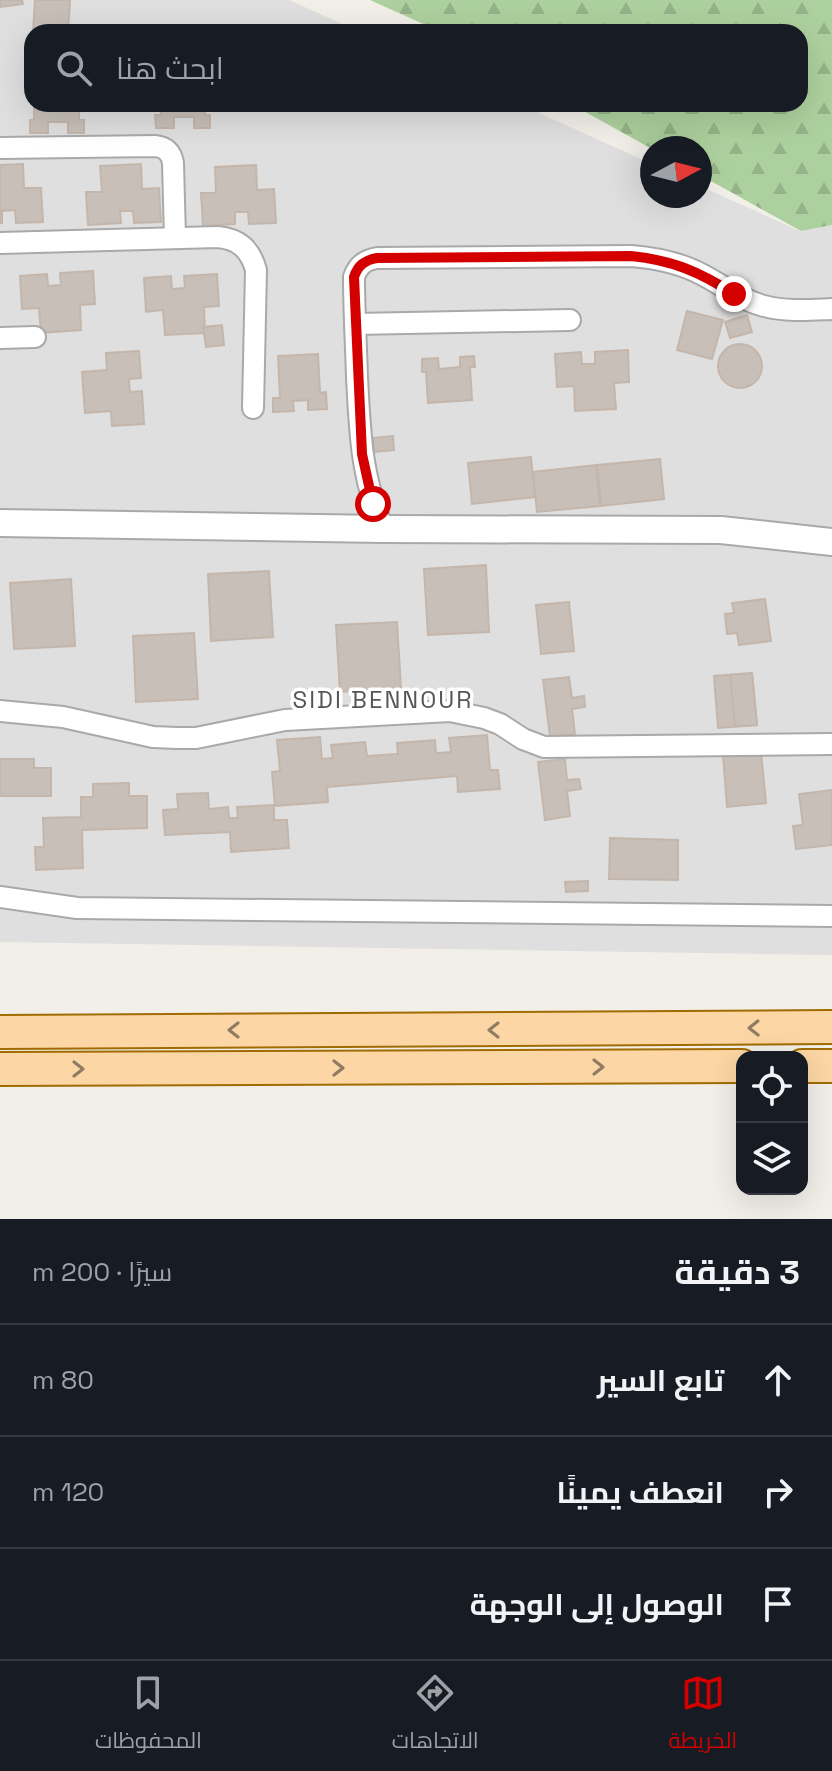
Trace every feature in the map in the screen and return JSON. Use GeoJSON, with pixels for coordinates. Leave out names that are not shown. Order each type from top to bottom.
{"type":"FeatureCollection","features":[{"type":"Feature","properties":{"kind":"main road"},"geometry":{"type":"LineString","coordinates":[[0,1032],[832,1027]]}},
{"type":"Feature","properties":{"kind":"main road"},"geometry":{"type":"LineString","coordinates":[[0,1069],[736,1066]]}},
{"type":"Feature","properties":{"kind":"main road"},"geometry":{"type":"LineString","coordinates":[[808,1066],[832,1066]]}},
{"type":"Feature","properties":{"kind":"street"},"geometry":{"type":"LineString","coordinates":[[0,148],[165,148],[173,163],[175,238]]}},
{"type":"Feature","properties":{"kind":"street"},"geometry":{"type":"LineString","coordinates":[[0,243],[227,237],[243,246],[254,261],[256,270],[253,408]]}},
{"type":"Feature","properties":{"kind":"street"},"geometry":{"type":"LineString","coordinates":[[383,529],[373,504],[362,454],[354,277],[364,262],[377,258],[631,256],[687,267],[734,294],[766,307],[800,311],[832,309]]}},
{"type":"Feature","properties":{"kind":"street"},"geometry":{"type":"LineString","coordinates":[[355,324],[570,320]]}},
{"type":"Feature","properties":{"kind":"street"},"geometry":{"type":"LineString","coordinates":[[0,338],[35,337]]}},
{"type":"Feature","properties":{"kind":"street"},"geometry":{"type":"LineString","coordinates":[[0,523],[721,530],[832,542]]}},
{"type":"Feature","properties":{"kind":"street"},"geometry":{"type":"LineString","coordinates":[[0,711],[63,717],[153,737],[177,738],[196,738],[285,720],[450,711],[500,724],[523,739],[544,747],[832,744]]}},
{"type":"Feature","properties":{"kind":"street"},"geometry":{"type":"LineString","coordinates":[[0,897],[77,908],[832,916]]}},
{"type":"Feature","properties":{"kind":"shaded area"},"geometry":{"type":"Polygon","coordinates":[[[0,0],[289,0],[342,24],[24,24],[24,112],[537,112],[640,159],[640,208],[712,208],[712,191],[800,231],[832,225],[832,955],[0,942],[0,0]]]}},
{"type":"Feature","properties":{"kind":"green space"},"geometry":{"type":"Polygon","coordinates":[[[370,0],[832,0],[832,225],[801,231],[712,182],[712,136],[640,136],[640,142],[585,112],[808,112],[808,24],[423,24],[370,0]]]}},
{"type":"Feature","properties":{"kind":"building"},"geometry":{"type":"Polygon","coordinates":[[[0,0],[22,0],[23,4],[0,7],[0,0]]]}},
{"type":"Feature","properties":{"kind":"building"},"geometry":{"type":"Polygon","coordinates":[[[35,0],[70,0],[68,24],[34,24],[35,0]]]}},
{"type":"Feature","properties":{"kind":"building"},"geometry":{"type":"Polygon","coordinates":[[[34,112],[79,112],[79,120],[84,120],[84,133],[68,133],[68,122],[48,122],[48,133],[30,133],[30,120],[34,120],[34,112]]]}},
{"type":"Feature","properties":{"kind":"building"},"geometry":{"type":"Polygon","coordinates":[[[161,112],[205,112],[205,115],[210,115],[210,128],[194,128],[194,117],[174,117],[174,128],[156,128],[155,115],[161,115],[161,112]]]}},
{"type":"Feature","properties":{"kind":"building"},"geometry":{"type":"Polygon","coordinates":[[[23,164],[24,188],[41,188],[43,222],[16,223],[15,210],[2,211],[0,223],[0,165],[23,164]]]}},
{"type":"Feature","properties":{"kind":"building"},"geometry":{"type":"Polygon","coordinates":[[[141,164],[142,189],[159,188],[161,222],[134,223],[133,211],[120,211],[121,223],[88,225],[86,192],[102,192],[100,166],[141,164]]]}},
{"type":"Feature","properties":{"kind":"building"},"geometry":{"type":"Polygon","coordinates":[[[256,165],[257,190],[274,189],[276,223],[249,224],[248,212],[235,212],[235,224],[203,226],[201,193],[216,193],[215,167],[256,165]]]}},
{"type":"Feature","properties":{"kind":"building"},"geometry":{"type":"Polygon","coordinates":[[[93,271],[95,304],[80,305],[81,330],[41,333],[39,308],[22,309],[20,276],[47,274],[48,286],[61,285],[60,273],[93,271]]]}},
{"type":"Feature","properties":{"kind":"building"},"geometry":{"type":"Polygon","coordinates":[[[217,274],[219,306],[204,307],[205,333],[165,335],[163,310],[146,312],[144,278],[171,276],[172,289],[185,288],[184,276],[217,274]]]}},
{"type":"Feature","properties":{"kind":"building"},"geometry":{"type":"Polygon","coordinates":[[[687,311],[723,320],[712,359],[677,350],[687,311]]]}},
{"type":"Feature","properties":{"kind":"building"},"geometry":{"type":"Polygon","coordinates":[[[747,315],[752,332],[730,338],[725,322],[747,315]]]}},
{"type":"Feature","properties":{"kind":"building"},"geometry":{"type":"Polygon","coordinates":[[[222,325],[224,345],[206,347],[203,327],[222,325]]]}},
{"type":"Feature","properties":{"kind":"building"},"geometry":{"type":"Polygon","coordinates":[[[740,344],[756,350],[762,366],[756,382],[740,388],[724,382],[718,366],[724,350],[740,344]]]}},
{"type":"Feature","properties":{"kind":"building"},"geometry":{"type":"Polygon","coordinates":[[[628,350],[629,382],[614,383],[616,409],[575,411],[574,386],[557,387],[555,354],[581,352],[582,364],[595,364],[595,352],[628,350]]]}},
{"type":"Feature","properties":{"kind":"building"},"geometry":{"type":"Polygon","coordinates":[[[139,351],[141,378],[129,379],[130,392],[142,391],[144,424],[112,426],[111,411],[85,413],[82,372],[107,370],[106,353],[139,351]]]}},
{"type":"Feature","properties":{"kind":"building"},"geometry":{"type":"Polygon","coordinates":[[[318,354],[320,393],[326,392],[327,409],[308,410],[308,400],[293,401],[294,411],[273,412],[273,398],[280,398],[278,356],[318,354]]]}},
{"type":"Feature","properties":{"kind":"building"},"geometry":{"type":"Polygon","coordinates":[[[474,356],[475,367],[470,367],[472,400],[428,403],[422,359],[438,358],[439,369],[460,367],[460,357],[474,356]]]}},
{"type":"Feature","properties":{"kind":"building"},"geometry":{"type":"Polygon","coordinates":[[[393,436],[394,450],[374,452],[373,438],[393,436]]]}},
{"type":"Feature","properties":{"kind":"building"},"geometry":{"type":"Polygon","coordinates":[[[531,457],[535,497],[472,504],[468,463],[531,457]]]}},
{"type":"Feature","properties":{"kind":"building"},"geometry":{"type":"Polygon","coordinates":[[[660,459],[664,499],[601,506],[597,465],[660,459]]]}},
{"type":"Feature","properties":{"kind":"building"},"geometry":{"type":"Polygon","coordinates":[[[596,465],[600,506],[537,512],[533,472],[596,465]]]}},
{"type":"Feature","properties":{"kind":"building"},"geometry":{"type":"Polygon","coordinates":[[[486,565],[489,632],[428,635],[424,569],[486,565]]]}},
{"type":"Feature","properties":{"kind":"building"},"geometry":{"type":"Polygon","coordinates":[[[269,571],[273,637],[211,641],[208,574],[269,571]]]}},
{"type":"Feature","properties":{"kind":"building"},"geometry":{"type":"Polygon","coordinates":[[[71,579],[75,646],[14,649],[10,583],[71,579]]]}},
{"type":"Feature","properties":{"kind":"building"},"geometry":{"type":"Polygon","coordinates":[[[765,599],[771,641],[739,645],[737,633],[727,634],[725,614],[734,613],[732,603],[765,599]]]}},
{"type":"Feature","properties":{"kind":"building"},"geometry":{"type":"Polygon","coordinates":[[[569,602],[574,651],[541,654],[536,605],[569,602]]]}},
{"type":"Feature","properties":{"kind":"building"},"geometry":{"type":"Polygon","coordinates":[[[397,622],[401,688],[340,692],[336,625],[397,622]]]}},
{"type":"Feature","properties":{"kind":"building"},"geometry":{"type":"Polygon","coordinates":[[[194,633],[198,699],[136,702],[133,636],[194,633]]]}},
{"type":"Feature","properties":{"kind":"building"},"geometry":{"type":"Polygon","coordinates":[[[752,673],[757,725],[718,728],[714,676],[752,673]]]}},
{"type":"Feature","properties":{"kind":"building"},"geometry":{"type":"Polygon","coordinates":[[[752,673],[757,725],[735,726],[730,675],[752,673]]]}},
{"type":"Feature","properties":{"kind":"building"},"geometry":{"type":"Polygon","coordinates":[[[569,677],[572,698],[584,696],[585,707],[572,709],[575,734],[550,737],[543,680],[569,677]]]}},
{"type":"Feature","properties":{"kind":"building"},"geometry":{"type":"Polygon","coordinates":[[[487,735],[490,770],[498,770],[500,789],[458,792],[457,776],[327,787],[328,802],[275,806],[272,772],[280,771],[277,740],[320,737],[322,759],[333,758],[331,745],[365,742],[367,756],[398,754],[397,743],[435,740],[436,753],[451,752],[449,738],[487,735]]]}},
{"type":"Feature","properties":{"kind":"building"},"geometry":{"type":"Polygon","coordinates":[[[760,752],[765,803],[743,805],[739,754],[760,752]]]}},
{"type":"Feature","properties":{"kind":"building"},"geometry":{"type":"Polygon","coordinates":[[[761,752],[766,803],[727,807],[723,755],[761,752]]]}},
{"type":"Feature","properties":{"kind":"building"},"geometry":{"type":"Polygon","coordinates":[[[0,759],[34,759],[34,768],[51,768],[51,796],[0,796],[0,759]]]}},
{"type":"Feature","properties":{"kind":"building"},"geometry":{"type":"Polygon","coordinates":[[[565,759],[567,780],[579,779],[581,789],[567,791],[570,816],[545,820],[538,762],[565,759]]]}},
{"type":"Feature","properties":{"kind":"building"},"geometry":{"type":"Polygon","coordinates":[[[129,783],[129,796],[147,796],[147,828],[82,830],[83,868],[36,870],[35,847],[44,847],[43,818],[81,817],[81,797],[93,797],[93,784],[129,783]]]}},
{"type":"Feature","properties":{"kind":"building"},"geometry":{"type":"Polygon","coordinates":[[[832,790],[832,845],[796,849],[793,826],[803,825],[799,794],[832,790]]]}},
{"type":"Feature","properties":{"kind":"building"},"geometry":{"type":"Polygon","coordinates":[[[208,793],[209,809],[228,807],[229,818],[238,818],[237,807],[274,805],[274,820],[287,820],[289,848],[231,852],[230,832],[165,835],[163,810],[178,809],[177,794],[208,793]]]}},
{"type":"Feature","properties":{"kind":"building"},"geometry":{"type":"Polygon","coordinates":[[[610,838],[678,840],[678,880],[609,879],[610,838]]]}},
{"type":"Feature","properties":{"kind":"building"},"geometry":{"type":"Polygon","coordinates":[[[588,881],[588,891],[566,892],[565,882],[588,881]]]}},
{"type":"Feature","properties":{"kind":"district","name":"SIDI BENNOUR"},"geometry":{"type":"Point","coordinates":[383,699]}},
{"type":"Feature","properties":{"kind":"route"},"geometry":{"type":"LineString","coordinates":[[373,504],[362,454],[355,324],[354,277],[364,262],[377,258],[631,256],[687,267],[734,294]]}}]}
